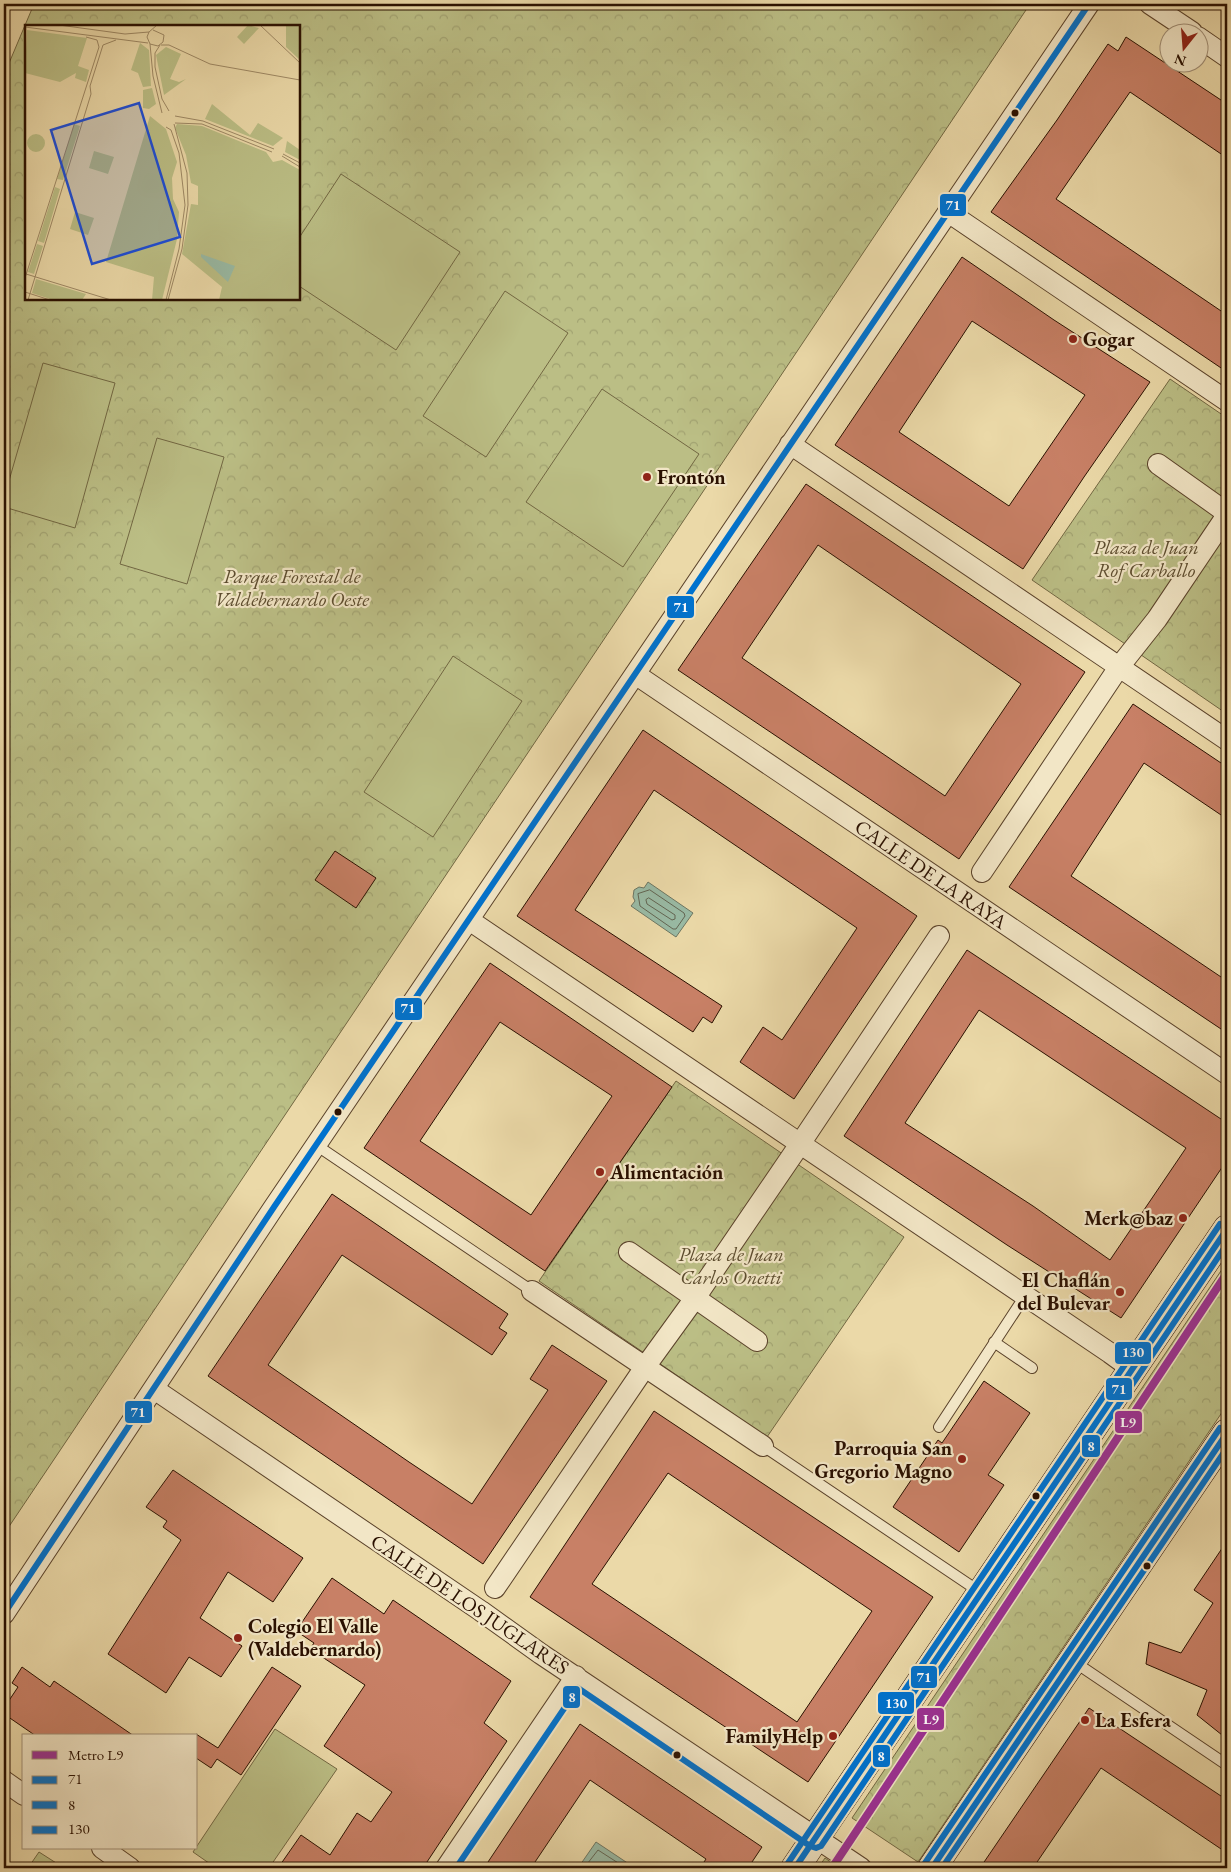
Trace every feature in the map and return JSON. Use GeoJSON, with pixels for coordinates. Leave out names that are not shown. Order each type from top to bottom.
{"type":"FeatureCollection","features":[{"type":"Feature","properties":{"kind":"street"},"geometry":{"type":"LineString","coordinates":[[4,1614],[316,1145],[1089,4]]}},
{"type":"Feature","properties":{"kind":"street"},"geometry":{"type":"LineString","coordinates":[[1150,4],[1177,22]]}},
{"type":"Feature","properties":{"kind":"street"},"geometry":{"type":"LineString","coordinates":[[1208,44],[1227,56]]}},
{"type":"Feature","properties":{"kind":"street"},"geometry":{"type":"LineString","coordinates":[[948,212],[1227,402]]}},
{"type":"Feature","properties":{"kind":"street"},"geometry":{"type":"LineString","coordinates":[[790,444],[1227,740]]}},
{"type":"Feature","properties":{"kind":"street"},"geometry":{"type":"LineString","coordinates":[[982,872],[1119,667],[1157,619],[1227,514],[1158,464]]}},
{"type":"Feature","properties":{"kind":"street","name":"CALLE DE LA RAYA"},"geometry":{"type":"LineString","coordinates":[[635,674],[1227,1074]]}},
{"type":"Feature","properties":{"kind":"street"},"geometry":{"type":"LineString","coordinates":[[469,920],[1132,1369]]}},
{"type":"Feature","properties":{"kind":"street"},"geometry":{"type":"LineString","coordinates":[[495,1588],[800,1144],[939,936]]}},
{"type":"Feature","properties":{"kind":"street"},"geometry":{"type":"LineString","coordinates":[[795,1868],[1227,1229]]}},
{"type":"Feature","properties":{"kind":"street"},"geometry":{"type":"LineString","coordinates":[[628,1252],[757,1341]]}},
{"type":"Feature","properties":{"kind":"street"},"geometry":{"type":"LineString","coordinates":[[532,1291],[763,1446]]}},
{"type":"Feature","properties":{"kind":"street","name":"CALLE DE LOS JUGLARES"},"geometry":{"type":"LineString","coordinates":[[154,1389],[815,1839],[861,1868]]}},
{"type":"Feature","properties":{"kind":"street"},"geometry":{"type":"LineString","coordinates":[[932,1868],[1227,1433]]}},
{"type":"Feature","properties":{"kind":"street"},"geometry":{"type":"LineString","coordinates":[[446,1868],[576,1676]]}},
{"type":"Feature","properties":{"kind":"street"},"geometry":{"type":"LineString","coordinates":[[4,1781],[22,1794]]}},
{"type":"Feature","properties":{"kind":"street"},"geometry":{"type":"LineString","coordinates":[[105,1850],[130,1868]]}},
{"type":"Feature","properties":{"kind":"lane"},"geometry":{"type":"LineString","coordinates":[[316,1145],[532,1291]]}},
{"type":"Feature","properties":{"kind":"lane"},"geometry":{"type":"LineString","coordinates":[[939,1427],[1025,1296]]}},
{"type":"Feature","properties":{"kind":"lane"},"geometry":{"type":"LineString","coordinates":[[994,1342],[1032,1368]]}},
{"type":"Feature","properties":{"kind":"lane"},"geometry":{"type":"LineString","coordinates":[[763,1446],[981,1593]]}},
{"type":"Feature","properties":{"kind":"lane"},"geometry":{"type":"LineString","coordinates":[[1072,1660],[1227,1765]]}},
{"type":"Feature","properties":{"kind":"green space","name":"Parque Forestal de Valdebernardo Oeste"},"geometry":{"type":"Polygon","coordinates":[[[34,4],[1030,4],[4,1534],[4,75],[25,25],[25,300],[300,300],[300,25],[25,25],[34,4]]]}},
{"type":"Feature","properties":{"kind":"green space"},"geometry":{"type":"Polygon","coordinates":[[[341,174],[460,252],[396,350],[300,287],[300,236],[341,174]]]}},
{"type":"Feature","properties":{"kind":"green space"},"geometry":{"type":"Polygon","coordinates":[[[505,291],[568,333],[486,457],[423,416],[505,291]]]}},
{"type":"Feature","properties":{"kind":"green space"},"geometry":{"type":"Polygon","coordinates":[[[43,363],[115,383],[75,528],[4,507],[4,498],[43,363]]]}},
{"type":"Feature","properties":{"kind":"green space","name":"Plaza de Juan Rof Carballo"},"geometry":{"type":"Polygon","coordinates":[[[1170,379],[1227,418],[1227,714],[1032,580],[1170,379]]]}},
{"type":"Feature","properties":{"kind":"green space"},"geometry":{"type":"Polygon","coordinates":[[[602,389],[699,454],[623,567],[526,502],[602,389]]]}},
{"type":"Feature","properties":{"kind":"green space"},"geometry":{"type":"Polygon","coordinates":[[[157,438],[224,457],[187,584],[120,564],[157,438]]]}},
{"type":"Feature","properties":{"kind":"green space"},"geometry":{"type":"Polygon","coordinates":[[[453,656],[522,701],[433,837],[364,792],[453,656]]]}},
{"type":"Feature","properties":{"kind":"green space","name":"Plaza de Juan Carlos Onetti"},"geometry":{"type":"Polygon","coordinates":[[[676,1081],[904,1237],[767,1437],[539,1281],[676,1081]]]}},
{"type":"Feature","properties":{"kind":"green space"},"geometry":{"type":"Polygon","coordinates":[[[1227,1262],[1227,1405],[918,1862],[852,1818],[1227,1262]]]}},
{"type":"Feature","properties":{"kind":"green space"},"geometry":{"type":"Polygon","coordinates":[[[275,1729],[337,1769],[269,1868],[216,1868],[193,1852],[198,1850],[198,1844],[275,1729]]]}},
{"type":"Feature","properties":{"kind":"green space"},"geometry":{"type":"Polygon","coordinates":[[[39,1852],[64,1868],[28,1868],[39,1852]]]}},
{"type":"Feature","properties":{"kind":"green space"},"geometry":{"type":"Polygon","coordinates":[[[825,1858],[839,1868],[818,1868],[825,1858]]]}},
{"type":"Feature","properties":{"kind":"water"},"geometry":{"type":"Polygon","coordinates":[[[648,882],[693,913],[676,937],[631,906],[635,901],[633,897],[634,890],[639,887],[644,888],[648,882]]]}},
{"type":"Feature","properties":{"kind":"water"},"geometry":{"type":"Polygon","coordinates":[[[596,1842],[635,1868],[578,1868],[596,1842]]]}},
{"type":"Feature","properties":{"kind":"building"},"geometry":{"type":"Polygon","coordinates":[[[1126,37],[1158,58],[1158,72],[1179,72],[1227,104],[1227,158],[1130,92],[1056,199],[1227,315],[1227,372],[991,212],[1057,120],[1108,44],[1118,51],[1126,37]]]}},
{"type":"Feature","properties":{"kind":"building"},"geometry":{"type":"Polygon","coordinates":[[[962,257],[1054,320],[1150,382],[1023,569],[835,445],[962,257]],[[972,321],[899,432],[1009,506],[1085,395],[972,321]]]}},
{"type":"Feature","properties":{"kind":"building"},"geometry":{"type":"Polygon","coordinates":[[[806,484],[1085,672],[959,859],[678,670],[806,484]],[[818,545],[742,658],[945,796],[1021,684],[818,545]]]}},
{"type":"Feature","properties":{"kind":"building"},"geometry":{"type":"Polygon","coordinates":[[[1133,704],[1227,767],[1227,819],[1144,763],[1071,876],[1227,981],[1227,1033],[1009,887],[1133,704]]]}},
{"type":"Feature","properties":{"kind":"building"},"geometry":{"type":"Polygon","coordinates":[[[643,730],[917,916],[794,1099],[740,1062],[763,1027],[782,1040],[857,928],[654,790],[575,910],[722,1006],[712,1023],[703,1017],[693,1032],[517,916],[643,730]]]}},
{"type":"Feature","properties":{"kind":"building"},"geometry":{"type":"Polygon","coordinates":[[[335,851],[376,878],[356,908],[315,880],[335,851]]]}},
{"type":"Feature","properties":{"kind":"building"},"geometry":{"type":"Polygon","coordinates":[[[967,950],[1227,1123],[1227,1160],[1121,1318],[1007,1245],[844,1136],[967,950]],[[979,1010],[905,1123],[1033,1206],[1110,1260],[1186,1148],[979,1010]]]}},
{"type":"Feature","properties":{"kind":"building"},"geometry":{"type":"Polygon","coordinates":[[[490,963],[672,1087],[545,1271],[364,1148],[490,963]],[[500,1022],[420,1141],[531,1215],[612,1096],[500,1022]]]}},
{"type":"Feature","properties":{"kind":"building"},"geometry":{"type":"Polygon","coordinates":[[[332,1194],[508,1314],[499,1328],[507,1333],[492,1355],[342,1255],[268,1365],[409,1462],[472,1504],[548,1390],[530,1379],[552,1345],[607,1381],[483,1564],[208,1376],[332,1194]]]}},
{"type":"Feature","properties":{"kind":"building","name":"Parroquia San Gregorio Magno"},"geometry":{"type":"Polygon","coordinates":[[[984,1381],[1030,1413],[988,1475],[1004,1485],[959,1552],[893,1507],[938,1440],[942,1443],[984,1381]]]}},
{"type":"Feature","properties":{"kind":"building"},"geometry":{"type":"Polygon","coordinates":[[[654,1411],[933,1597],[808,1782],[530,1597],[654,1411]],[[668,1473],[592,1584],[797,1722],[872,1611],[668,1473]]]}},
{"type":"Feature","properties":{"kind":"building"},"geometry":{"type":"Polygon","coordinates":[[[173,1470],[303,1558],[273,1602],[228,1572],[200,1618],[242,1646],[221,1677],[189,1657],[166,1693],[108,1654],[181,1540],[163,1527],[167,1521],[146,1507],[173,1470]]]}},
{"type":"Feature","properties":{"kind":"building"},"geometry":{"type":"Polygon","coordinates":[[[1227,1541],[1227,1739],[1197,1715],[1207,1690],[1146,1664],[1149,1642],[1181,1653],[1213,1603],[1194,1590],[1227,1541]]]}},
{"type":"Feature","properties":{"kind":"building"},"geometry":{"type":"Polygon","coordinates":[[[332,1578],[384,1614],[393,1600],[511,1681],[484,1723],[507,1741],[423,1868],[278,1868],[301,1835],[330,1855],[357,1813],[371,1822],[392,1792],[324,1746],[365,1685],[310,1649],[314,1643],[296,1631],[332,1578]]]}},
{"type":"Feature","properties":{"kind":"building"},"geometry":{"type":"Polygon","coordinates":[[[22,1667],[50,1687],[54,1681],[131,1734],[33,1734],[4,1714],[4,1708],[18,1687],[12,1683],[22,1667]]]}},
{"type":"Feature","properties":{"kind":"building"},"geometry":{"type":"Polygon","coordinates":[[[272,1667],[301,1686],[241,1775],[217,1759],[211,1768],[198,1759],[198,1735],[218,1748],[272,1667]]]}},
{"type":"Feature","properties":{"kind":"building"},"geometry":{"type":"Polygon","coordinates":[[[1089,1708],[1227,1800],[1227,1853],[1101,1768],[1033,1868],[980,1868],[1089,1708]]]}},
{"type":"Feature","properties":{"kind":"building"},"geometry":{"type":"Polygon","coordinates":[[[580,1724],[762,1847],[748,1868],[700,1868],[706,1859],[590,1780],[531,1868],[484,1868],[580,1724]]]}},
{"type":"Feature","properties":{"kind":"metro line","name":"L9"},"geometry":{"type":"LineString","coordinates":[[832,1868],[1227,1273]]}},
{"type":"Feature","properties":{"kind":"transit line","name":"71"},"geometry":{"type":"LineString","coordinates":[[4,1614],[274,1207],[1089,4]]}},
{"type":"Feature","properties":{"kind":"transit line","name":"130"},"geometry":{"type":"LineString","coordinates":[[788,1863],[1220,1224]]}},
{"type":"Feature","properties":{"kind":"transit line","name":"71"},"geometry":{"type":"LineString","coordinates":[[795,1868],[1227,1229]]}},
{"type":"Feature","properties":{"kind":"transit line","name":"8"},"geometry":{"type":"LineString","coordinates":[[456,1868],[578,1688],[810,1846],[816,1848],[821,1846],[1227,1244]]}},
{"type":"Feature","properties":{"kind":"transit line","name":"130"},"geometry":{"type":"LineString","coordinates":[[925,1863],[1220,1428]]}},
{"type":"Feature","properties":{"kind":"transit line","name":"71"},"geometry":{"type":"LineString","coordinates":[[932,1868],[1227,1433]]}},
{"type":"Feature","properties":{"kind":"transit line","name":"8"},"geometry":{"type":"LineString","coordinates":[[942,1868],[1227,1448]]}},
{"type":"Feature","properties":{"kind":"place","name":"Gogar"},"geometry":{"type":"Point","coordinates":[1073,339]}},
{"type":"Feature","properties":{"kind":"place","name":"Frontón"},"geometry":{"type":"Point","coordinates":[647,477]}},
{"type":"Feature","properties":{"kind":"place","name":"Alimentación"},"geometry":{"type":"Point","coordinates":[600,1172]}},
{"type":"Feature","properties":{"kind":"place","name":"Merk@baz"},"geometry":{"type":"Point","coordinates":[1183,1218]}},
{"type":"Feature","properties":{"kind":"place","name":"El Chaflán del Bulevar"},"geometry":{"type":"Point","coordinates":[1120,1292]}},
{"type":"Feature","properties":{"kind":"place","name":"Parroquia San Gregorio Magno"},"geometry":{"type":"Point","coordinates":[962,1459]}},
{"type":"Feature","properties":{"kind":"place","name":"Colegio El Valle (Valdebernardo)"},"geometry":{"type":"Point","coordinates":[238,1638]}},
{"type":"Feature","properties":{"kind":"place","name":"La Esfera"},"geometry":{"type":"Point","coordinates":[1085,1720]}},
{"type":"Feature","properties":{"kind":"place","name":"FamilyHelp"},"geometry":{"type":"Point","coordinates":[833,1736]}}]}
